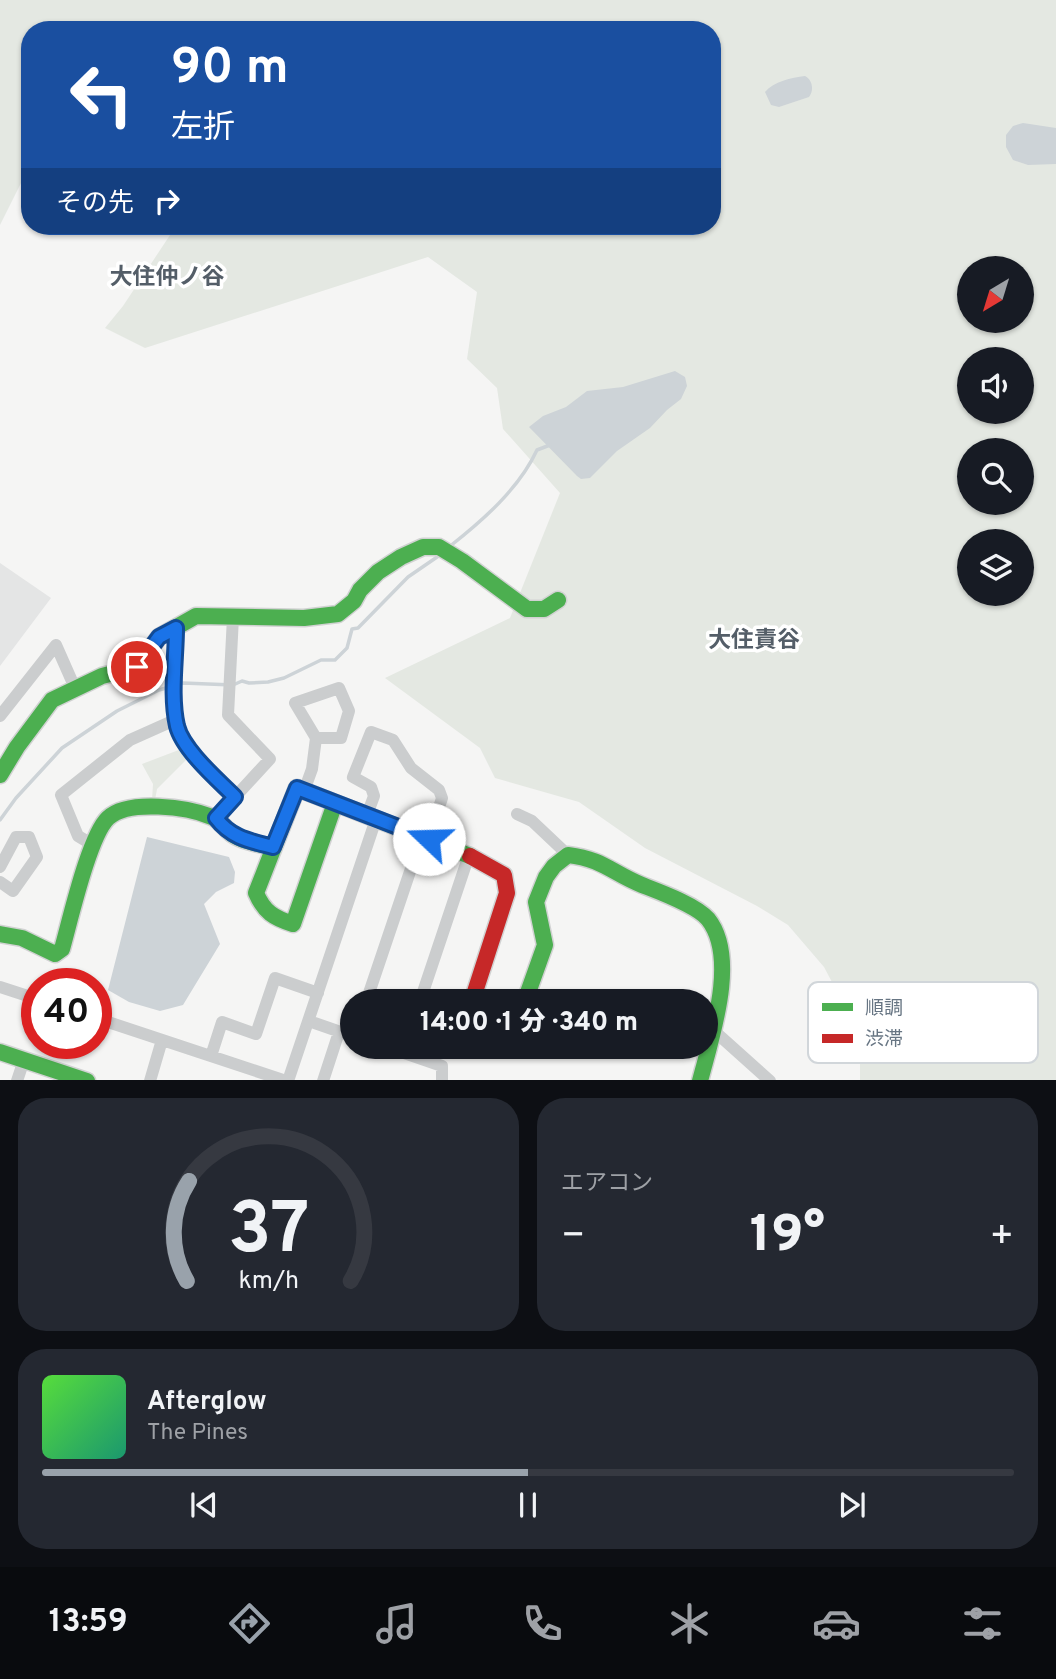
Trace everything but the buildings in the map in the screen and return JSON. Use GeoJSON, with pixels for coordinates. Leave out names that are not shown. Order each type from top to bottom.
{"type":"FeatureCollection","features":[{"type":"Feature","properties":{"kind":"street"},"geometry":{"type":"LineString","coordinates":[[0,775],[52,700],[102,676],[137,667],[159,637],[196,616],[304,618],[338,614],[354,601],[360,590],[379,572],[401,556],[423,547],[439,547],[527,609],[537,612],[547,610],[558,600]]}},
{"type":"Feature","properties":{"kind":"street"},"geometry":{"type":"LineString","coordinates":[[216,818],[270,759],[228,715],[233,617]]}},
{"type":"Feature","properties":{"kind":"street"},"geometry":{"type":"LineString","coordinates":[[176,628],[175,693],[178,728],[187,744],[235,797]]}},
{"type":"Feature","properties":{"kind":"street"},"geometry":{"type":"LineString","coordinates":[[0,716],[56,645],[75,688]]}},
{"type":"Feature","properties":{"kind":"street"},"geometry":{"type":"LineString","coordinates":[[304,791],[312,769],[316,738],[295,703],[339,688],[349,711],[341,738],[316,738]]}},
{"type":"Feature","properties":{"kind":"street"},"geometry":{"type":"LineString","coordinates":[[93,845],[78,836],[61,795],[130,740],[177,719]]}},
{"type":"Feature","properties":{"kind":"street"},"geometry":{"type":"LineString","coordinates":[[112,1023],[287,1080],[309,1021],[372,817],[374,796],[371,787],[353,777],[371,732],[393,740],[411,768],[439,790],[442,798],[425,837],[371,989]]}},
{"type":"Feature","properties":{"kind":"street"},"geometry":{"type":"LineString","coordinates":[[335,803],[293,924],[269,916],[260,905],[256,893],[297,788],[425,837],[469,855],[504,875],[507,893],[476,989]]}},
{"type":"Feature","properties":{"kind":"street"},"geometry":{"type":"LineString","coordinates":[[0,934],[22,938],[55,954],[62,949],[93,845],[109,817],[121,811],[143,806],[216,818],[226,830],[238,838],[273,847]]}},
{"type":"Feature","properties":{"kind":"street"},"geometry":{"type":"LineString","coordinates":[[517,814],[532,821],[568,855],[605,864],[708,918],[723,959],[718,1007]]}},
{"type":"Feature","properties":{"kind":"street"},"geometry":{"type":"LineString","coordinates":[[0,867],[16,837],[29,837],[37,857],[13,891],[0,882]]}},
{"type":"Feature","properties":{"kind":"street"},"geometry":{"type":"LineString","coordinates":[[424,989],[469,855]]}},
{"type":"Feature","properties":{"kind":"street"},"geometry":{"type":"LineString","coordinates":[[529,989],[545,945],[536,902],[546,877],[568,855]]}},
{"type":"Feature","properties":{"kind":"street"},"geometry":{"type":"LineString","coordinates":[[211,1056],[222,1022],[256,1034],[275,978],[318,993]]}},
{"type":"Feature","properties":{"kind":"street"},"geometry":{"type":"LineString","coordinates":[[0,987],[21,994]]}},
{"type":"Feature","properties":{"kind":"street"},"geometry":{"type":"LineString","coordinates":[[309,1021],[340,1032]]}},
{"type":"Feature","properties":{"kind":"street"},"geometry":{"type":"LineString","coordinates":[[718,1034],[770,1080]]}},
{"type":"Feature","properties":{"kind":"street"},"geometry":{"type":"LineString","coordinates":[[150,1080],[162,1040]]}},
{"type":"Feature","properties":{"kind":"street"},"geometry":{"type":"LineString","coordinates":[[323,1080],[340,1046]]}},
{"type":"Feature","properties":{"kind":"street"},"geometry":{"type":"LineString","coordinates":[[0,1052],[64,1077],[87,1080]]}},
{"type":"Feature","properties":{"kind":"street"},"geometry":{"type":"LineString","coordinates":[[422,1059],[442,1066],[442,1080]]}},
{"type":"Feature","properties":{"kind":"street"},"geometry":{"type":"LineString","coordinates":[[700,1080],[705,1059]]}},
{"type":"Feature","properties":{"kind":"street"},"geometry":{"type":"LineString","coordinates":[[17,1080],[24,1060]]}},
{"type":"Feature","properties":{"kind":"shaded area"},"geometry":{"type":"Polygon","coordinates":[[[0,0],[1056,0],[1056,1080],[860,1080],[860,1063],[1038,1063],[1038,982],[832,982],[824,967],[788,925],[645,848],[579,802],[495,778],[480,748],[385,678],[510,618],[560,493],[503,429],[497,388],[467,359],[477,292],[428,257],[145,348],[105,328],[123,306],[170,235],[721,235],[721,21],[21,21],[21,183],[0,225],[0,0]]]}},
{"type":"Feature","properties":{"kind":"shaded area"},"geometry":{"type":"Polygon","coordinates":[[[805,76],[812,86],[809,97],[779,107],[771,105],[765,92],[769,88],[783,81],[805,76]]]}},
{"type":"Feature","properties":{"kind":"shaded area"},"geometry":{"type":"Polygon","coordinates":[[[1023,123],[1056,128],[1056,164],[1028,165],[1013,160],[1006,147],[1006,135],[1013,126],[1023,123]]]}},
{"type":"Feature","properties":{"kind":"shaded area"},"geometry":{"type":"Polygon","coordinates":[[[675,371],[685,377],[687,386],[681,399],[650,428],[617,451],[590,478],[581,479],[577,476],[529,427],[543,416],[566,407],[587,391],[623,387],[675,371]]]}},
{"type":"Feature","properties":{"kind":"shaded area"},"geometry":{"type":"Polygon","coordinates":[[[0,563],[51,598],[0,666],[0,563]]]}},
{"type":"Feature","properties":{"kind":"shaded area"},"geometry":{"type":"Polygon","coordinates":[[[184,748],[190,756],[157,789],[155,800],[152,800],[153,784],[142,764],[184,748]]]}},
{"type":"Feature","properties":{"kind":"shaded area"},"geometry":{"type":"Polygon","coordinates":[[[147,837],[229,857],[235,872],[234,883],[216,892],[204,904],[220,944],[183,1005],[160,1011],[129,1002],[112,992],[112,974],[147,837]]]}},
{"type":"Feature","properties":{"kind":"waterway"},"geometry":{"type":"LineString","coordinates":[[449,547],[487,515],[510,491],[537,450],[550,445]]}},
{"type":"Feature","properties":{"kind":"waterway"},"geometry":{"type":"LineString","coordinates":[[0,820],[16,798],[62,748],[117,711],[159,690],[183,683],[233,685],[242,681],[268,682],[284,678],[321,660],[335,660],[347,648],[352,629],[358,628],[408,577],[440,555]]}},
{"type":"Feature","properties":{"kind":"traffic: fast"},"geometry":{"type":"LineString","coordinates":[[0,775],[52,700],[102,676],[137,667],[159,637],[196,616],[304,618],[338,614],[354,601],[360,590],[378,572],[423,547],[439,547],[527,609],[544,609],[558,600]]}},
{"type":"Feature","properties":{"kind":"traffic: fast"},"geometry":{"type":"LineString","coordinates":[[335,803],[293,924],[280,919],[266,910],[256,893],[297,788],[470,856]]}},
{"type":"Feature","properties":{"kind":"traffic: fast"},"geometry":{"type":"LineString","coordinates":[[0,934],[22,938],[55,954],[62,949],[94,842],[108,818],[129,808],[174,808],[201,813],[215,818],[232,834],[242,839],[273,847]]}},
{"type":"Feature","properties":{"kind":"traffic: fast"},"geometry":{"type":"LineString","coordinates":[[529,989],[545,945],[536,902],[546,877],[554,866],[568,855],[599,863],[677,899],[708,919],[717,935],[721,955],[722,976],[718,1010]]}},
{"type":"Feature","properties":{"kind":"traffic: fast"},"geometry":{"type":"LineString","coordinates":[[0,1052],[84,1080]]}},
{"type":"Feature","properties":{"kind":"traffic: fast"},"geometry":{"type":"LineString","coordinates":[[700,1080],[706,1059]]}},
{"type":"Feature","properties":{"kind":"traffic: jam"},"geometry":{"type":"LineString","coordinates":[[470,856],[504,875],[507,893],[476,989]]}},
{"type":"Feature","properties":{"kind":"district","name":"大住仲ノ谷"},"geometry":{"type":"Point","coordinates":[167,278]}},
{"type":"Feature","properties":{"kind":"district","name":"大住責谷"},"geometry":{"type":"Point","coordinates":[754,641]}},
{"type":"Feature","properties":{"kind":"route"},"geometry":{"type":"LineString","coordinates":[[137,667],[159,637],[176,628],[175,693],[178,728],[199,759],[235,797],[216,818],[226,830],[238,838],[273,847],[297,788],[429,839]]}}]}
